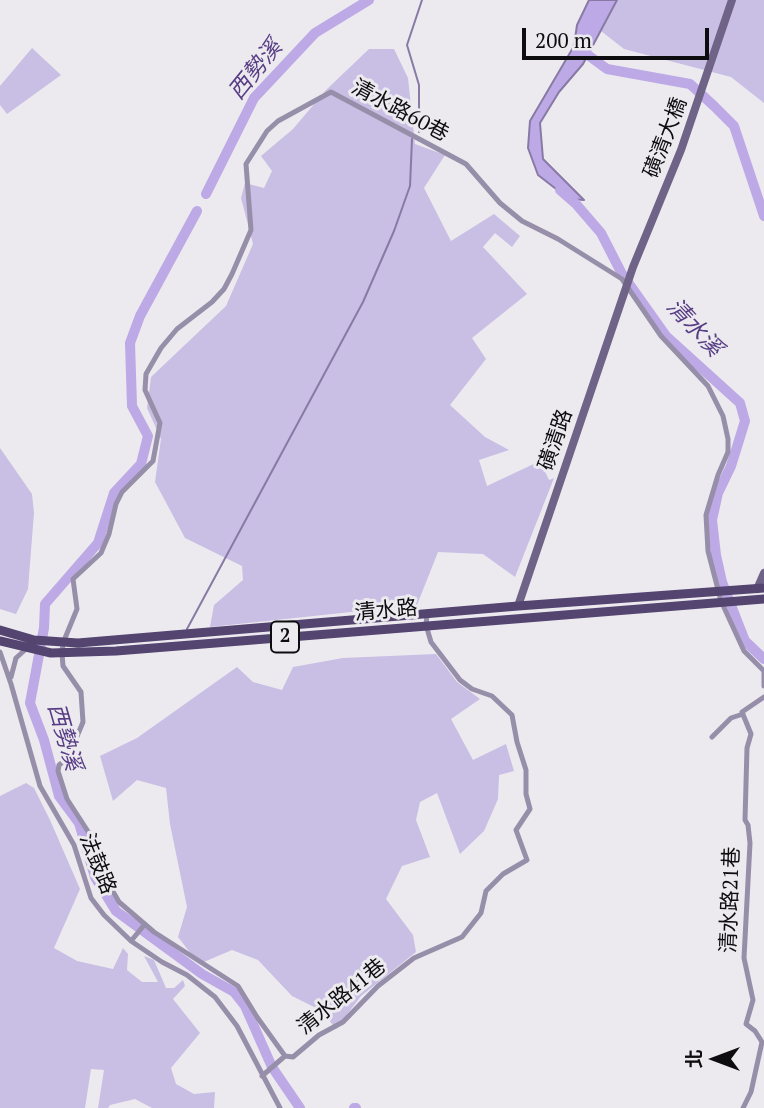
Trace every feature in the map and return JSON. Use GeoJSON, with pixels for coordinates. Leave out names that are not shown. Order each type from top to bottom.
{"type":"FeatureCollection","features":[{"type":"Feature","properties":{"kind":"main road","name":"2"},"geometry":{"type":"LineString","coordinates":[[722,601],[761,588]]}},
{"type":"Feature","properties":{"kind":"main road","name":"2"},"geometry":{"type":"LineString","coordinates":[[720,591],[764,599]]}},
{"type":"Feature","properties":{"kind":"main road","name":"清水路"},"geometry":{"type":"LineString","coordinates":[[58,643],[720,591]]}},
{"type":"Feature","properties":{"kind":"main road","name":"清水路"},"geometry":{"type":"LineString","coordinates":[[31,646],[62,654],[722,601]]}},
{"type":"Feature","properties":{"kind":"main road","name":"2"},"geometry":{"type":"LineString","coordinates":[[0,630],[31,646]]}},
{"type":"Feature","properties":{"kind":"main road","name":"2"},"geometry":{"type":"LineString","coordinates":[[0,641],[31,646],[58,643]]}},
{"type":"Feature","properties":{"kind":"street","name":"磺清大橋"},"geometry":{"type":"LineString","coordinates":[[627,286],[681,150],[732,0]]}},
{"type":"Feature","properties":{"kind":"street","name":"清水路60巷"},"geometry":{"type":"LineString","coordinates":[[62,654],[58,643],[77,610],[74,579],[101,553],[110,534],[121,492],[153,461],[160,423],[145,390],[146,374],[161,348],[177,329],[212,302],[224,289],[232,274],[251,230],[246,164],[267,131],[278,121],[331,92],[466,164],[500,203],[522,221],[580,252],[622,279],[627,286]]}},
{"type":"Feature","properties":{"kind":"street"},"geometry":{"type":"LineString","coordinates":[[627,286],[661,336],[708,386],[723,416],[728,452],[711,497],[705,531],[722,601],[744,651],[764,671],[764,686]]}},
{"type":"Feature","properties":{"kind":"street","name":"磺清路"},"geometry":{"type":"LineString","coordinates":[[518,606],[627,286]]}},
{"type":"Feature","properties":{"kind":"street"},"geometry":{"type":"LineString","coordinates":[[761,588],[764,573]]}},
{"type":"Feature","properties":{"kind":"street"},"geometry":{"type":"LineString","coordinates":[[518,606],[518,618]]}},
{"type":"Feature","properties":{"kind":"street"},"geometry":{"type":"LineString","coordinates":[[426,625],[427,615]]}},
{"type":"Feature","properties":{"kind":"street","name":"清水路41巷"},"geometry":{"type":"LineString","coordinates":[[262,1076],[285,1056],[293,1057],[319,1034],[343,1021],[379,986],[414,958],[462,937],[481,913],[486,891],[503,874],[527,860],[516,830],[530,809],[526,793],[526,770],[512,715],[492,696],[472,689],[460,680],[432,642],[426,625]]}},
{"type":"Feature","properties":{"kind":"street"},"geometry":{"type":"LineString","coordinates":[[11,684],[11,670],[16,658],[31,646]]}},
{"type":"Feature","properties":{"kind":"street","name":"法鼓路"},"geometry":{"type":"LineString","coordinates":[[0,652],[40,786],[74,845],[91,898],[131,941],[187,975],[215,997],[237,1026],[280,1108]]}},
{"type":"Feature","properties":{"kind":"street"},"geometry":{"type":"LineString","coordinates":[[62,654],[63,666],[81,692],[83,722],[68,758],[58,771],[67,799],[89,833],[95,860],[102,875],[119,902],[145,924],[237,986],[285,1056]]}},
{"type":"Feature","properties":{"kind":"street"},"geometry":{"type":"LineString","coordinates":[[712,737],[731,718],[743,714],[744,710],[764,697]]}},
{"type":"Feature","properties":{"kind":"street","name":"清水路21巷"},"geometry":{"type":"LineString","coordinates":[[743,714],[751,734],[747,748],[745,820],[750,844],[744,958],[753,1000],[746,1024],[762,1042],[751,1092],[743,1108]]}},
{"type":"Feature","properties":{"kind":"street"},"geometry":{"type":"LineString","coordinates":[[62,821],[75,810]]}},
{"type":"Feature","properties":{"kind":"street"},"geometry":{"type":"LineString","coordinates":[[131,941],[145,924]]}},
{"type":"Feature","properties":{"kind":"shaded area"},"geometry":{"type":"Polygon","coordinates":[[[589,0],[617,0],[583,64],[559,92],[540,123],[543,159],[584,200],[569,199],[538,175],[528,148],[530,121],[574,46],[577,25],[589,0]]]}},
{"type":"Feature","properties":{"kind":"shaded area"},"geometry":{"type":"Polygon","coordinates":[[[617,0],[764,0],[764,103],[731,77],[624,49],[601,31],[617,0]]]}},
{"type":"Feature","properties":{"kind":"shaded area"},"geometry":{"type":"Polygon","coordinates":[[[32,48],[61,75],[7,114],[0,105],[0,86],[32,48]]]}},
{"type":"Feature","properties":{"kind":"shaded area"},"geometry":{"type":"Polygon","coordinates":[[[369,49],[394,49],[408,78],[415,144],[445,155],[424,188],[451,241],[494,214],[520,236],[512,247],[495,233],[483,247],[527,294],[472,338],[486,359],[450,405],[485,437],[509,450],[479,460],[487,486],[540,461],[549,480],[554,478],[515,577],[483,554],[438,552],[417,605],[210,627],[214,605],[243,580],[242,566],[185,538],[155,482],[161,439],[147,408],[151,377],[226,306],[253,244],[241,198],[245,183],[264,188],[272,171],[261,156],[293,129],[326,90],[369,49]]]}},
{"type":"Feature","properties":{"kind":"shaded area"},"geometry":{"type":"Polygon","coordinates":[[[0,448],[32,494],[34,513],[28,589],[16,614],[0,609],[0,448]]]}},
{"type":"Feature","properties":{"kind":"shaded area"},"geometry":{"type":"Polygon","coordinates":[[[436,654],[457,682],[480,699],[451,719],[473,760],[506,744],[514,771],[499,775],[498,799],[484,831],[460,854],[437,793],[420,802],[416,820],[430,857],[402,866],[386,899],[413,935],[416,952],[361,996],[336,1029],[322,1011],[292,996],[258,960],[232,950],[199,964],[178,937],[187,907],[170,824],[166,788],[137,780],[113,801],[100,756],[137,738],[237,667],[253,682],[282,690],[293,667],[343,658],[436,654]]]}},
{"type":"Feature","properties":{"kind":"shaded area"},"geometry":{"type":"Polygon","coordinates":[[[26,783],[34,788],[80,889],[54,948],[77,961],[113,969],[123,948],[128,954],[127,970],[142,982],[158,982],[144,956],[154,960],[166,988],[174,988],[183,980],[185,986],[173,999],[200,1033],[171,1068],[176,1084],[194,1094],[215,1092],[214,1108],[152,1108],[135,1099],[110,1105],[108,1108],[98,1108],[104,1070],[91,1069],[85,1108],[0,1108],[0,796],[26,783]]]}},
{"type":"Feature","properties":{"kind":"waterway","name":"西勢溪"},"geometry":{"type":"LineString","coordinates":[[206,194],[254,98],[315,33],[369,0]]}},
{"type":"Feature","properties":{"kind":"waterway"},"geometry":{"type":"LineString","coordinates":[[419,132],[419,85],[407,45],[422,0]]}},
{"type":"Feature","properties":{"kind":"waterway"},"geometry":{"type":"LineString","coordinates":[[577,47],[607,69],[690,84],[734,126],[764,216]]}},
{"type":"Feature","properties":{"kind":"waterway"},"geometry":{"type":"LineString","coordinates":[[187,629],[363,302],[410,186],[412,139]]}},
{"type":"Feature","properties":{"kind":"waterway","name":"清水溪"},"geometry":{"type":"LineString","coordinates":[[560,190],[601,233],[622,274],[666,336],[740,403],[745,421],[731,466],[718,493],[712,520],[722,582],[745,641],[764,659]]}},
{"type":"Feature","properties":{"kind":"waterway","name":"西勢溪"},"geometry":{"type":"LineString","coordinates":[[197,211],[140,316],[130,343],[132,406],[148,436],[141,464],[114,493],[98,543],[45,604],[44,628],[30,703],[44,740],[59,796],[79,823],[95,877],[116,911],[202,974],[234,992],[245,1006],[272,1067],[300,1108]]}}]}
